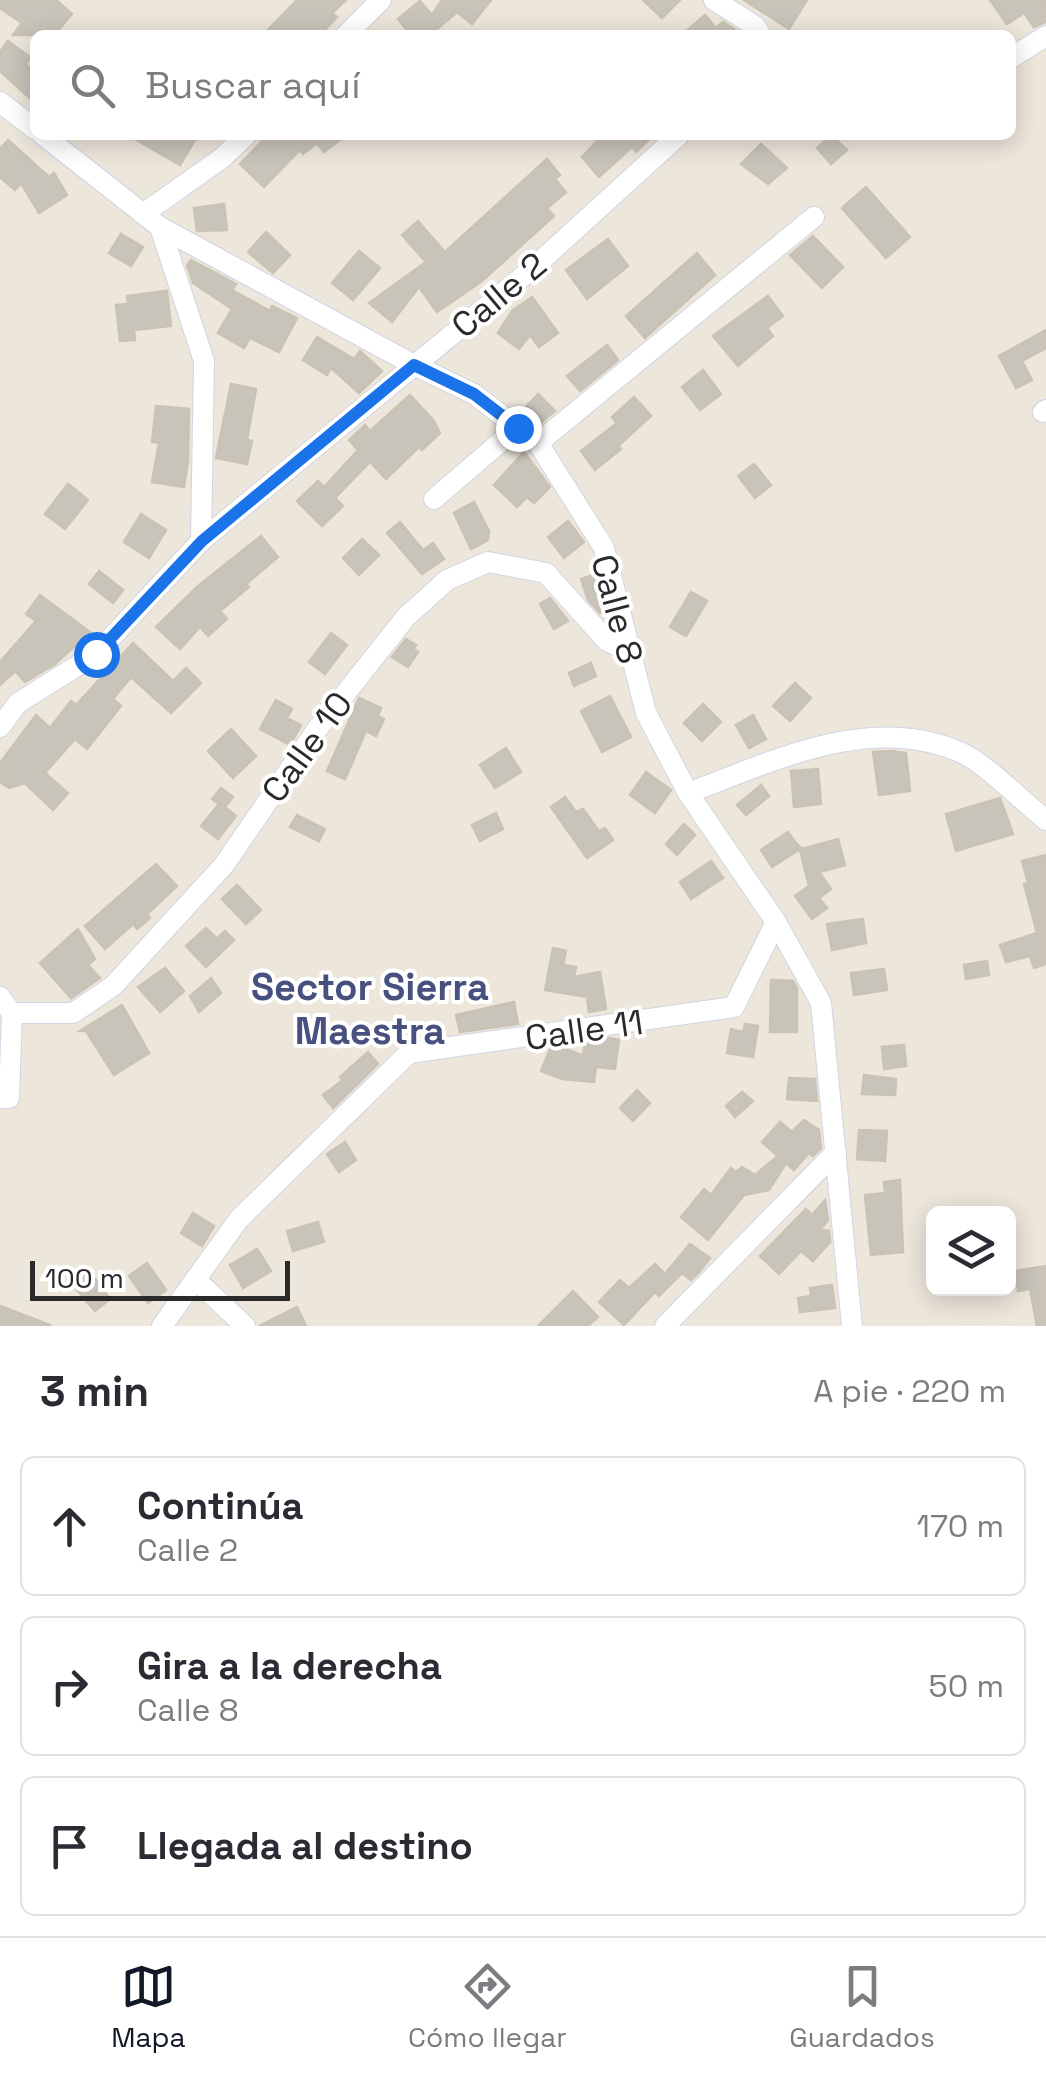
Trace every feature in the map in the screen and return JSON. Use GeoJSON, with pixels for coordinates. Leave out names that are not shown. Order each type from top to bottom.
{"type":"FeatureCollection","features":[{"type":"Feature","properties":{"kind":"street"},"geometry":{"type":"LineString","coordinates":[[351,30],[381,0]]}},
{"type":"Feature","properties":{"kind":"street"},"geometry":{"type":"LineString","coordinates":[[714,0],[757,30]]}},
{"type":"Feature","properties":{"kind":"street"},"geometry":{"type":"LineString","coordinates":[[1016,55],[1046,36]]}},
{"type":"Feature","properties":{"kind":"street"},"geometry":{"type":"LineString","coordinates":[[0,102],[30,125]]}},
{"type":"Feature","properties":{"kind":"street","name":"Calle 8"},"geometry":{"type":"LineString","coordinates":[[49,140],[151,220],[474,394],[538,444],[604,548],[646,713],[688,792],[776,922],[821,1003],[852,1326]]}},
{"type":"Feature","properties":{"kind":"street"},"geometry":{"type":"LineString","coordinates":[[202,541],[204,361],[151,220],[241,140]]}},
{"type":"Feature","properties":{"kind":"street","name":"Calle 2"},"geometry":{"type":"LineString","coordinates":[[0,726],[18,703],[96,654],[202,541],[534,268],[674,140]]}},
{"type":"Feature","properties":{"kind":"street"},"geometry":{"type":"LineString","coordinates":[[538,444],[814,217]]}},
{"type":"Feature","properties":{"kind":"street"},"geometry":{"type":"LineString","coordinates":[[434,499],[518,428]]}},
{"type":"Feature","properties":{"kind":"street","name":"Calle 10"},"geometry":{"type":"LineString","coordinates":[[6,1005],[73,1013],[112,986],[224,864],[318,728],[406,616],[447,580],[488,562],[546,573],[607,641],[628,651]]}},
{"type":"Feature","properties":{"kind":"street"},"geometry":{"type":"LineString","coordinates":[[688,792],[822,744],[904,736],[964,754],[1046,820]]}},
{"type":"Feature","properties":{"kind":"street","name":"Calle 11"},"geometry":{"type":"LineString","coordinates":[[162,1326],[238,1219],[410,1053],[734,1007],[776,922]]}},
{"type":"Feature","properties":{"kind":"street"},"geometry":{"type":"LineString","coordinates":[[0,1098],[9,1098],[6,1005]]}},
{"type":"Feature","properties":{"kind":"street"},"geometry":{"type":"LineString","coordinates":[[665,1326],[836,1152]]}},
{"type":"Feature","properties":{"kind":"street"},"geometry":{"type":"LineString","coordinates":[[194,1278],[245,1326]]}},
{"type":"Feature","properties":{"kind":"building"},"geometry":{"type":"Polygon","coordinates":[[[0,0],[56,0],[72,14],[58,30],[30,30],[30,35],[13,35],[22,23],[0,8],[0,0]]]}},
{"type":"Feature","properties":{"kind":"building"},"geometry":{"type":"Polygon","coordinates":[[[297,0],[346,0],[332,13],[337,17],[325,30],[268,30],[297,0]]]}},
{"type":"Feature","properties":{"kind":"building"},"geometry":{"type":"Polygon","coordinates":[[[442,0],[491,0],[472,24],[457,12],[436,30],[407,30],[398,19],[420,1],[432,15],[442,0]]]}},
{"type":"Feature","properties":{"kind":"building"},"geometry":{"type":"Polygon","coordinates":[[[643,0],[680,0],[662,18],[643,0]]]}},
{"type":"Feature","properties":{"kind":"building"},"geometry":{"type":"Polygon","coordinates":[[[744,0],[807,0],[789,29],[744,0]]]}},
{"type":"Feature","properties":{"kind":"building"},"geometry":{"type":"Polygon","coordinates":[[[990,0],[1046,0],[1046,22],[1034,27],[1024,13],[1007,24],[990,0]]]}},
{"type":"Feature","properties":{"kind":"building"},"geometry":{"type":"Polygon","coordinates":[[[705,15],[716,28],[723,22],[735,30],[688,30],[705,15]]]}},
{"type":"Feature","properties":{"kind":"building"},"geometry":{"type":"Polygon","coordinates":[[[8,41],[30,57],[26,64],[30,68],[30,98],[0,71],[0,52],[8,41]]]}},
{"type":"Feature","properties":{"kind":"building"},"geometry":{"type":"Polygon","coordinates":[[[8,140],[49,177],[54,173],[67,195],[39,213],[21,183],[15,190],[0,177],[0,149],[8,140]]]}},
{"type":"Feature","properties":{"kind":"building"},"geometry":{"type":"Polygon","coordinates":[[[137,140],[195,140],[180,165],[137,140]]]}},
{"type":"Feature","properties":{"kind":"building"},"geometry":{"type":"Polygon","coordinates":[[[263,140],[340,140],[324,152],[317,143],[303,154],[300,150],[264,187],[240,164],[263,140]]]}},
{"type":"Feature","properties":{"kind":"building"},"geometry":{"type":"Polygon","coordinates":[[[598,140],[649,140],[636,152],[632,147],[599,177],[582,157],[598,140]]]}},
{"type":"Feature","properties":{"kind":"building"},"geometry":{"type":"Polygon","coordinates":[[[826,140],[836,140],[847,150],[831,164],[817,148],[826,140]]]}},
{"type":"Feature","properties":{"kind":"building"},"geometry":{"type":"Polygon","coordinates":[[[761,144],[787,168],[768,184],[741,164],[761,144]]]}},
{"type":"Feature","properties":{"kind":"building"},"geometry":{"type":"Polygon","coordinates":[[[547,159],[560,175],[555,179],[566,192],[547,208],[554,216],[482,281],[437,312],[419,287],[392,322],[369,303],[426,262],[402,235],[418,221],[445,252],[547,159]]]}},
{"type":"Feature","properties":{"kind":"building"},"geometry":{"type":"Polygon","coordinates":[[[866,187],[910,237],[886,258],[842,208],[866,187]]]}},
{"type":"Feature","properties":{"kind":"building"},"geometry":{"type":"Polygon","coordinates":[[[224,204],[227,230],[197,231],[194,208],[224,204]]]}},
{"type":"Feature","properties":{"kind":"building"},"geometry":{"type":"Polygon","coordinates":[[[266,232],[290,255],[273,273],[248,252],[266,232]]]}},
{"type":"Feature","properties":{"kind":"building"},"geometry":{"type":"Polygon","coordinates":[[[121,234],[143,247],[131,266],[109,253],[121,234]]]}},
{"type":"Feature","properties":{"kind":"building"},"geometry":{"type":"Polygon","coordinates":[[[813,236],[843,267],[822,288],[790,255],[813,236]]]}},
{"type":"Feature","properties":{"kind":"building"},"geometry":{"type":"Polygon","coordinates":[[[608,239],[628,266],[587,299],[566,270],[608,239]]]}},
{"type":"Feature","properties":{"kind":"building"},"geometry":{"type":"Polygon","coordinates":[[[359,251],[380,268],[353,300],[332,283],[359,251]]]}},
{"type":"Feature","properties":{"kind":"building"},"geometry":{"type":"Polygon","coordinates":[[[697,253],[715,275],[645,338],[626,316],[697,253]]]}},
{"type":"Feature","properties":{"kind":"building"},"geometry":{"type":"Polygon","coordinates":[[[191,260],[236,284],[232,290],[270,311],[272,306],[297,318],[279,352],[250,338],[244,348],[218,333],[232,309],[193,283],[187,265],[191,260]]]}},
{"type":"Feature","properties":{"kind":"building"},"geometry":{"type":"Polygon","coordinates":[[[167,291],[171,326],[134,330],[135,340],[120,341],[116,305],[128,304],[127,296],[167,291]]]}},
{"type":"Feature","properties":{"kind":"building"},"geometry":{"type":"Polygon","coordinates":[[[768,296],[783,316],[767,328],[773,336],[738,366],[713,336],[768,296]]]}},
{"type":"Feature","properties":{"kind":"building"},"geometry":{"type":"Polygon","coordinates":[[[532,297],[558,333],[539,347],[530,335],[519,349],[498,333],[512,311],[532,297]]]}},
{"type":"Feature","properties":{"kind":"building"},"geometry":{"type":"Polygon","coordinates":[[[1046,330],[1046,348],[1022,361],[1032,380],[1016,388],[999,356],[1046,330]]]}},
{"type":"Feature","properties":{"kind":"building"},"geometry":{"type":"Polygon","coordinates":[[[317,337],[354,359],[360,351],[382,371],[359,393],[331,368],[327,375],[303,360],[317,337]]]}},
{"type":"Feature","properties":{"kind":"building"},"geometry":{"type":"Polygon","coordinates":[[[607,345],[618,360],[580,391],[567,376],[607,345]]]}},
{"type":"Feature","properties":{"kind":"building"},"geometry":{"type":"Polygon","coordinates":[[[703,370],[721,394],[700,410],[682,387],[703,370]]]}},
{"type":"Feature","properties":{"kind":"building"},"geometry":{"type":"Polygon","coordinates":[[[231,384],[256,389],[247,464],[216,458],[231,384]]]}},
{"type":"Feature","properties":{"kind":"building"},"geometry":{"type":"Polygon","coordinates":[[[538,394],[555,411],[539,424],[524,409],[538,394]]]}},
{"type":"Feature","properties":{"kind":"building"},"geometry":{"type":"Polygon","coordinates":[[[410,395],[440,433],[386,479],[370,462],[335,498],[343,506],[322,526],[297,501],[318,481],[324,487],[358,450],[349,440],[365,425],[370,431],[410,395]]]}},
{"type":"Feature","properties":{"kind":"building"},"geometry":{"type":"Polygon","coordinates":[[[634,397],[651,416],[595,470],[581,451],[617,423],[612,417],[634,397]]]}},
{"type":"Feature","properties":{"kind":"building"},"geometry":{"type":"Polygon","coordinates":[[[156,406],[189,409],[184,487],[152,482],[159,443],[152,442],[156,406]]]}},
{"type":"Feature","properties":{"kind":"building"},"geometry":{"type":"Polygon","coordinates":[[[524,452],[550,487],[534,503],[527,497],[517,507],[494,485],[524,452]]]}},
{"type":"Feature","properties":{"kind":"building"},"geometry":{"type":"Polygon","coordinates":[[[754,464],[771,485],[755,498],[738,476],[754,464]]]}},
{"type":"Feature","properties":{"kind":"building"},"geometry":{"type":"Polygon","coordinates":[[[68,484],[88,500],[65,529],[45,514],[68,484]]]}},
{"type":"Feature","properties":{"kind":"building"},"geometry":{"type":"Polygon","coordinates":[[[474,502],[489,531],[488,540],[471,549],[454,513],[474,502]]]}},
{"type":"Feature","properties":{"kind":"building"},"geometry":{"type":"Polygon","coordinates":[[[141,514],[166,530],[149,558],[124,542],[141,514]]]}},
{"type":"Feature","properties":{"kind":"building"},"geometry":{"type":"Polygon","coordinates":[[[568,521],[584,542],[564,558],[548,537],[568,521]]]}},
{"type":"Feature","properties":{"kind":"building"},"geometry":{"type":"Polygon","coordinates":[[[400,522],[423,550],[433,543],[444,559],[422,574],[387,533],[400,522]]]}},
{"type":"Feature","properties":{"kind":"building"},"geometry":{"type":"Polygon","coordinates":[[[261,536],[278,557],[220,611],[227,619],[208,636],[200,627],[180,649],[156,627],[198,586],[261,536]]]}},
{"type":"Feature","properties":{"kind":"building"},"geometry":{"type":"Polygon","coordinates":[[[362,539],[379,555],[359,575],[343,558],[362,539]]]}},
{"type":"Feature","properties":{"kind":"building"},"geometry":{"type":"Polygon","coordinates":[[[99,571],[123,590],[113,603],[89,584],[99,571]]]}},
{"type":"Feature","properties":{"kind":"building"},"geometry":{"type":"Polygon","coordinates":[[[596,574],[606,611],[600,613],[588,600],[581,579],[596,574]]]}},
{"type":"Feature","properties":{"kind":"building"},"geometry":{"type":"Polygon","coordinates":[[[691,592],[707,601],[686,636],[670,627],[691,592]]]}},
{"type":"Feature","properties":{"kind":"building"},"geometry":{"type":"Polygon","coordinates":[[[40,595],[90,632],[55,664],[25,682],[15,671],[0,685],[0,662],[36,621],[26,614],[40,595]]]}},
{"type":"Feature","properties":{"kind":"building"},"geometry":{"type":"Polygon","coordinates":[[[550,598],[568,621],[554,629],[540,604],[550,598]]]}},
{"type":"Feature","properties":{"kind":"building"},"geometry":{"type":"Polygon","coordinates":[[[331,633],[347,645],[325,674],[309,662],[331,633]]]}},
{"type":"Feature","properties":{"kind":"building"},"geometry":{"type":"Polygon","coordinates":[[[406,639],[416,645],[413,649],[418,652],[408,667],[392,657],[406,639]]]}},
{"type":"Feature","properties":{"kind":"building"},"geometry":{"type":"Polygon","coordinates":[[[133,643],[173,681],[186,668],[201,683],[171,713],[131,677],[113,699],[121,706],[87,749],[75,739],[45,773],[68,793],[53,810],[25,783],[9,788],[0,782],[0,763],[36,715],[50,728],[71,701],[76,705],[133,643]]]}},
{"type":"Feature","properties":{"kind":"building"},"geometry":{"type":"Polygon","coordinates":[[[591,663],[596,676],[574,686],[569,673],[591,663]]]}},
{"type":"Feature","properties":{"kind":"building"},"geometry":{"type":"Polygon","coordinates":[[[795,683],[811,698],[790,721],[773,706],[795,683]]]}},
{"type":"Feature","properties":{"kind":"building"},"geometry":{"type":"Polygon","coordinates":[[[610,696],[631,737],[602,752],[581,711],[610,696]]]}},
{"type":"Feature","properties":{"kind":"building"},"geometry":{"type":"Polygon","coordinates":[[[359,698],[381,708],[378,716],[384,719],[376,736],[366,731],[345,779],[327,771],[359,698]]]}},
{"type":"Feature","properties":{"kind":"building"},"geometry":{"type":"Polygon","coordinates":[[[276,700],[292,709],[287,718],[301,725],[290,745],[260,729],[276,700]]]}},
{"type":"Feature","properties":{"kind":"building"},"geometry":{"type":"Polygon","coordinates":[[[703,704],[721,722],[702,741],[684,723],[703,704]]]}},
{"type":"Feature","properties":{"kind":"building"},"geometry":{"type":"Polygon","coordinates":[[[753,715],[766,739],[749,748],[736,725],[753,715]]]}},
{"type":"Feature","properties":{"kind":"building"},"geometry":{"type":"Polygon","coordinates":[[[231,729],[256,756],[233,778],[208,751],[231,729]]]}},
{"type":"Feature","properties":{"kind":"building"},"geometry":{"type":"Polygon","coordinates":[[[506,748],[521,772],[495,788],[480,765],[506,748]]]}},
{"type":"Feature","properties":{"kind":"building"},"geometry":{"type":"Polygon","coordinates":[[[873,752],[906,753],[910,791],[879,795],[873,752]]]}},
{"type":"Feature","properties":{"kind":"building"},"geometry":{"type":"Polygon","coordinates":[[[818,769],[821,804],[794,807],[791,771],[818,769]]]}},
{"type":"Feature","properties":{"kind":"building"},"geometry":{"type":"Polygon","coordinates":[[[646,772],[671,790],[655,813],[630,795],[646,772]]]}},
{"type":"Feature","properties":{"kind":"building"},"geometry":{"type":"Polygon","coordinates":[[[761,785],[769,796],[746,815],[737,805],[761,785]]]}},
{"type":"Feature","properties":{"kind":"building"},"geometry":{"type":"Polygon","coordinates":[[[221,788],[233,797],[225,807],[236,816],[218,839],[201,826],[219,804],[212,799],[221,788]]]}},
{"type":"Feature","properties":{"kind":"building"},"geometry":{"type":"Polygon","coordinates":[[[565,797],[576,812],[583,809],[599,831],[605,828],[613,840],[587,858],[551,807],[565,797]]]}},
{"type":"Feature","properties":{"kind":"building"},"geometry":{"type":"Polygon","coordinates":[[[1000,798],[1013,834],[956,851],[946,814],[1000,798]]]}},
{"type":"Feature","properties":{"kind":"building"},"geometry":{"type":"Polygon","coordinates":[[[496,813],[503,829],[480,841],[472,825],[496,813]]]}},
{"type":"Feature","properties":{"kind":"building"},"geometry":{"type":"Polygon","coordinates":[[[297,815],[325,829],[319,841],[290,827],[297,815]]]}},
{"type":"Feature","properties":{"kind":"building"},"geometry":{"type":"Polygon","coordinates":[[[684,824],[695,835],[677,855],[666,844],[684,824]]]}},
{"type":"Feature","properties":{"kind":"building"},"geometry":{"type":"Polygon","coordinates":[[[788,832],[800,849],[772,867],[761,850],[788,832]]]}},
{"type":"Feature","properties":{"kind":"building"},"geometry":{"type":"Polygon","coordinates":[[[838,839],[845,865],[819,872],[831,889],[819,898],[827,908],[812,919],[795,896],[809,886],[799,846],[802,849],[838,839]]]}},
{"type":"Feature","properties":{"kind":"building"},"geometry":{"type":"Polygon","coordinates":[[[1046,855],[1046,964],[1034,968],[1030,956],[1006,962],[1000,945],[1037,933],[1022,861],[1046,855]]]}},
{"type":"Feature","properties":{"kind":"building"},"geometry":{"type":"Polygon","coordinates":[[[711,861],[723,878],[691,899],[680,882],[711,861]]]}},
{"type":"Feature","properties":{"kind":"building"},"geometry":{"type":"Polygon","coordinates":[[[156,864],[177,886],[147,914],[150,918],[137,929],[133,924],[105,949],[85,926],[156,864]]]}},
{"type":"Feature","properties":{"kind":"building"},"geometry":{"type":"Polygon","coordinates":[[[237,885],[261,910],[246,924],[222,899],[237,885]]]}},
{"type":"Feature","properties":{"kind":"building"},"geometry":{"type":"Polygon","coordinates":[[[863,919],[866,943],[832,950],[827,924],[863,919]]]}},
{"type":"Feature","properties":{"kind":"building"},"geometry":{"type":"Polygon","coordinates":[[[206,928],[217,939],[225,931],[234,940],[206,967],[186,946],[206,928]]]}},
{"type":"Feature","properties":{"kind":"building"},"geometry":{"type":"Polygon","coordinates":[[[78,929],[95,959],[88,965],[100,978],[71,998],[40,963],[78,929]]]}},
{"type":"Feature","properties":{"kind":"building"},"geometry":{"type":"Polygon","coordinates":[[[553,948],[566,951],[563,965],[576,967],[574,977],[600,972],[606,1009],[589,1012],[587,997],[545,990],[553,948]]]}},
{"type":"Feature","properties":{"kind":"building"},"geometry":{"type":"Polygon","coordinates":[[[987,961],[989,975],[966,979],[964,965],[987,961]]]}},
{"type":"Feature","properties":{"kind":"building"},"geometry":{"type":"Polygon","coordinates":[[[165,968],[184,991],[160,1012],[138,987],[165,968]]]}},
{"type":"Feature","properties":{"kind":"building"},"geometry":{"type":"Polygon","coordinates":[[[884,969],[887,990],[854,995],[851,973],[884,969]]]}},
{"type":"Feature","properties":{"kind":"building"},"geometry":{"type":"Polygon","coordinates":[[[211,978],[221,993],[199,1012],[190,996],[211,978]]]}},
{"type":"Feature","properties":{"kind":"building"},"geometry":{"type":"Polygon","coordinates":[[[771,980],[793,981],[797,988],[797,1032],[770,1032],[771,980]]]}},
{"type":"Feature","properties":{"kind":"building"},"geometry":{"type":"Polygon","coordinates":[[[514,1002],[518,1024],[460,1032],[456,1015],[514,1002]]]}},
{"type":"Feature","properties":{"kind":"building"},"geometry":{"type":"Polygon","coordinates":[[[122,1005],[149,1053],[114,1075],[86,1031],[80,1031],[122,1005]]]}},
{"type":"Feature","properties":{"kind":"building"},"geometry":{"type":"Polygon","coordinates":[[[745,1024],[758,1026],[753,1057],[727,1053],[731,1029],[743,1032],[745,1024]]]}},
{"type":"Feature","properties":{"kind":"building"},"geometry":{"type":"Polygon","coordinates":[[[619,1040],[615,1069],[596,1067],[594,1082],[562,1079],[541,1071],[551,1047],[559,1046],[583,1056],[585,1042],[619,1040]]]}},
{"type":"Feature","properties":{"kind":"building"},"geometry":{"type":"Polygon","coordinates":[[[904,1045],[906,1066],[884,1069],[882,1047],[904,1045]]]}},
{"type":"Feature","properties":{"kind":"building"},"geometry":{"type":"Polygon","coordinates":[[[368,1052],[378,1064],[333,1108],[323,1095],[368,1052]]]}},
{"type":"Feature","properties":{"kind":"building"},"geometry":{"type":"Polygon","coordinates":[[[864,1075],[896,1079],[895,1095],[862,1094],[864,1075]]]}},
{"type":"Feature","properties":{"kind":"building"},"geometry":{"type":"Polygon","coordinates":[[[789,1078],[815,1079],[817,1101],[787,1099],[789,1078]]]}},
{"type":"Feature","properties":{"kind":"building"},"geometry":{"type":"Polygon","coordinates":[[[637,1090],[650,1103],[633,1121],[620,1108],[637,1090]]]}},
{"type":"Feature","properties":{"kind":"building"},"geometry":{"type":"Polygon","coordinates":[[[742,1092],[753,1101],[735,1117],[726,1106],[742,1092]]]}},
{"type":"Feature","properties":{"kind":"building"},"geometry":{"type":"Polygon","coordinates":[[[804,1120],[819,1130],[821,1148],[813,1156],[809,1153],[794,1170],[786,1163],[769,1190],[744,1195],[708,1240],[681,1217],[704,1189],[711,1195],[731,1168],[736,1172],[742,1167],[755,1175],[778,1156],[762,1142],[780,1122],[792,1132],[804,1120]]]}},
{"type":"Feature","properties":{"kind":"building"},"geometry":{"type":"Polygon","coordinates":[[[859,1130],[887,1131],[885,1161],[857,1159],[859,1130]]]}},
{"type":"Feature","properties":{"kind":"building"},"geometry":{"type":"Polygon","coordinates":[[[345,1142],[356,1160],[339,1172],[327,1154],[345,1142]]]}},
{"type":"Feature","properties":{"kind":"building"},"geometry":{"type":"Polygon","coordinates":[[[900,1180],[903,1252],[871,1255],[865,1195],[885,1193],[884,1182],[900,1180]]]}},
{"type":"Feature","properties":{"kind":"building"},"geometry":{"type":"Polygon","coordinates":[[[825,1200],[828,1220],[820,1230],[829,1231],[830,1242],[813,1261],[801,1251],[779,1274],[760,1256],[806,1209],[812,1215],[825,1200]]]}},
{"type":"Feature","properties":{"kind":"building"},"geometry":{"type":"Polygon","coordinates":[[[193,1213],[214,1226],[202,1246],[181,1233],[193,1213]]]}},
{"type":"Feature","properties":{"kind":"building"},"geometry":{"type":"Polygon","coordinates":[[[318,1222],[324,1242],[293,1251],[287,1231],[318,1222]]]}},
{"type":"Feature","properties":{"kind":"building"},"geometry":{"type":"Polygon","coordinates":[[[690,1244],[710,1258],[699,1272],[691,1280],[682,1273],[659,1296],[655,1292],[624,1325],[599,1302],[620,1280],[629,1288],[655,1264],[665,1274],[690,1244]]]}},
{"type":"Feature","properties":{"kind":"building"},"geometry":{"type":"Polygon","coordinates":[[[257,1249],[271,1271],[243,1288],[230,1265],[257,1249]]]}},
{"type":"Feature","properties":{"kind":"building"},"geometry":{"type":"Polygon","coordinates":[[[147,1263],[166,1290],[148,1303],[129,1276],[147,1263]]]}},
{"type":"Feature","properties":{"kind":"building"},"geometry":{"type":"Polygon","coordinates":[[[1046,1266],[1046,1326],[1037,1326],[1030,1289],[1018,1291],[1016,1271],[1046,1266]]]}},
{"type":"Feature","properties":{"kind":"building"},"geometry":{"type":"Polygon","coordinates":[[[86,1267],[110,1299],[95,1311],[70,1282],[86,1267]]]}},
{"type":"Feature","properties":{"kind":"building"},"geometry":{"type":"Polygon","coordinates":[[[832,1285],[835,1308],[800,1312],[798,1298],[811,1296],[810,1288],[832,1285]]]}},
{"type":"Feature","properties":{"kind":"building"},"geometry":{"type":"Polygon","coordinates":[[[573,1291],[598,1317],[588,1326],[538,1326],[573,1291]]]}},
{"type":"Feature","properties":{"kind":"building"},"geometry":{"type":"Polygon","coordinates":[[[0,1306],[50,1325],[50,1326],[0,1326],[0,1306]]]}},
{"type":"Feature","properties":{"kind":"building"},"geometry":{"type":"Polygon","coordinates":[[[297,1307],[306,1326],[259,1326],[297,1307]]]}},
{"type":"Feature","properties":{"kind":"district","name":"Sector Sierra Maestra"},"geometry":{"type":"Point","coordinates":[370,1009]}},
{"type":"Feature","properties":{"kind":"route"},"geometry":{"type":"LineString","coordinates":[[96,654],[202,541],[414,365],[474,394],[518,428]]}}]}
